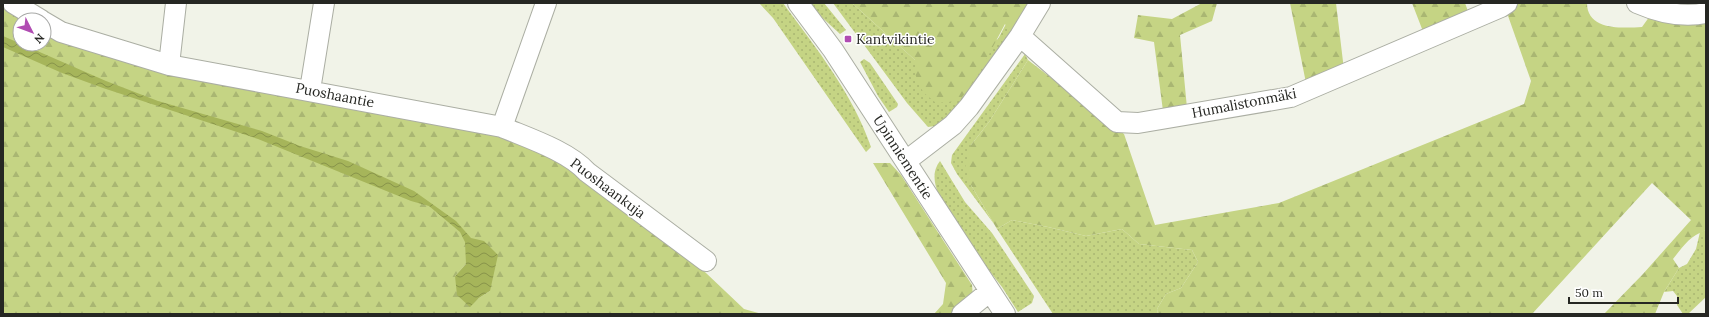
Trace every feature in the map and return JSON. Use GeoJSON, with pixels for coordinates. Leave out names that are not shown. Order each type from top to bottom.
{"type":"FeatureCollection","features":[{"type":"Feature","properties":{"kind":"street"},"geometry":{"type":"LineString","coordinates":[[13,3],[28,12]]}},
{"type":"Feature","properties":{"kind":"street"},"geometry":{"type":"LineString","coordinates":[[169,65],[176,3]]}},
{"type":"Feature","properties":{"kind":"street"},"geometry":{"type":"LineString","coordinates":[[310,90],[324,3]]}},
{"type":"Feature","properties":{"kind":"street"},"geometry":{"type":"LineString","coordinates":[[502,127],[546,3]]}},
{"type":"Feature","properties":{"kind":"street","name":"Upinniementie"},"geometry":{"type":"LineString","coordinates":[[798,3],[833,50],[906,161],[989,292],[1005,314]]}},
{"type":"Feature","properties":{"kind":"street"},"geometry":{"type":"LineString","coordinates":[[906,161],[957,120],[983,89],[1020,36],[1040,3]]}},
{"type":"Feature","properties":{"kind":"street","name":"Humalistonmäki"},"geometry":{"type":"LineString","coordinates":[[1020,36],[1118,122],[1138,123],[1291,97],[1501,8],[1507,3]]}},
{"type":"Feature","properties":{"kind":"street"},"geometry":{"type":"LineString","coordinates":[[1638,3],[1668,14],[1694,15],[1706,12]]}},
{"type":"Feature","properties":{"kind":"street","name":"Puoshaantie"},"geometry":{"type":"LineString","coordinates":[[52,27],[61,32],[169,65],[310,90],[502,127]]}},
{"type":"Feature","properties":{"kind":"street","name":"Puoshaankuja"},"geometry":{"type":"LineString","coordinates":[[502,127],[539,142],[580,164],[593,176],[706,261]]}},
{"type":"Feature","properties":{"kind":"street"},"geometry":{"type":"LineString","coordinates":[[962,314],[989,292]]}},
{"type":"Feature","properties":{"kind":"green space"},"geometry":{"type":"Polygon","coordinates":[[[3,3],[15,12],[12,12],[12,52],[52,52],[52,34],[505,134],[570,167],[687,255],[744,309],[762,314],[3,314],[3,3]],[[466,264],[455,276],[470,306],[490,291],[466,264]]]}},
{"type":"Feature","properties":{"kind":"green space"},"geometry":{"type":"Polygon","coordinates":[[[759,3],[783,3],[821,54],[844,90],[863,127],[871,147],[866,152],[773,18],[759,3]]]}},
{"type":"Feature","properties":{"kind":"green space"},"geometry":{"type":"Polygon","coordinates":[[[809,3],[824,3],[846,30],[840,34],[816,12],[809,3]]]}},
{"type":"Feature","properties":{"kind":"green space"},"geometry":{"type":"Polygon","coordinates":[[[833,3],[852,3],[915,60],[915,74],[998,39],[1006,24],[1013,36],[948,118],[935,126],[928,127],[907,103],[833,3]]]}},
{"type":"Feature","properties":{"kind":"green space"},"geometry":{"type":"Polygon","coordinates":[[[852,3],[1032,3],[1013,36],[1005,24],[977,77],[959,101],[936,103],[923,92],[915,74],[915,60],[852,3]]]}},
{"type":"Feature","properties":{"kind":"green space"},"geometry":{"type":"Polygon","coordinates":[[[1202,3],[1217,3],[1212,21],[1180,35],[1187,108],[1163,111],[1154,42],[1134,38],[1138,15],[1172,19],[1202,3]]]}},
{"type":"Feature","properties":{"kind":"green space"},"geometry":{"type":"Polygon","coordinates":[[[1290,3],[1336,3],[1344,70],[1306,83],[1290,3]]]}},
{"type":"Feature","properties":{"kind":"green space"},"geometry":{"type":"Polygon","coordinates":[[[1412,3],[1465,3],[1469,14],[1424,34],[1412,3]]]}},
{"type":"Feature","properties":{"kind":"green space"},"geometry":{"type":"Polygon","coordinates":[[[1519,3],[1587,3],[1589,12],[1593,19],[1599,23],[1607,26],[1625,28],[1642,27],[1652,13],[1706,19],[1706,230],[1691,239],[1673,259],[1679,268],[1664,292],[1655,314],[1604,314],[1643,274],[1691,220],[1652,183],[1532,314],[1158,314],[1157,309],[1166,294],[1181,288],[1198,262],[1192,250],[1139,244],[1122,229],[1086,236],[1012,220],[997,229],[971,185],[965,168],[971,145],[989,122],[1028,60],[1124,134],[1155,225],[1279,203],[1524,104],[1531,81],[1507,13],[1519,3]]]}},
{"type":"Feature","properties":{"kind":"green space"},"geometry":{"type":"Polygon","coordinates":[[[1025,54],[1028,60],[989,122],[971,145],[971,185],[994,224],[957,174],[951,163],[952,155],[1025,54]]]}},
{"type":"Feature","properties":{"kind":"green space"},"geometry":{"type":"Polygon","coordinates":[[[864,59],[870,63],[898,104],[897,107],[889,112],[878,96],[860,62],[864,59]]]}},
{"type":"Feature","properties":{"kind":"green space"},"geometry":{"type":"Polygon","coordinates":[[[940,161],[965,202],[992,233],[1034,296],[1032,303],[1018,312],[1002,287],[977,255],[938,193],[934,177],[937,165],[940,161]]]}},
{"type":"Feature","properties":{"kind":"green space"},"geometry":{"type":"Polygon","coordinates":[[[873,163],[890,163],[901,175],[972,285],[973,297],[954,314],[934,314],[943,304],[946,283],[873,163]]]}},
{"type":"Feature","properties":{"kind":"green space"},"geometry":{"type":"Polygon","coordinates":[[[1012,220],[1086,236],[1122,229],[1139,244],[1192,250],[1198,262],[1181,288],[1166,294],[1157,309],[1158,314],[1053,314],[997,229],[1012,220]]]}},
{"type":"Feature","properties":{"kind":"green space"},"geometry":{"type":"Polygon","coordinates":[[[1706,230],[1706,297],[1688,314],[1683,314],[1677,305],[1677,296],[1673,291],[1664,292],[1679,268],[1687,264],[1696,249],[1700,232],[1706,230]]]}},
{"type":"Feature","properties":{"kind":"water"},"geometry":{"type":"Polygon","coordinates":[[[3,36],[12,40],[12,51],[3,47],[3,36]]]}},
{"type":"Feature","properties":{"kind":"water"},"geometry":{"type":"Polygon","coordinates":[[[14,52],[40,52],[106,81],[158,101],[262,131],[300,146],[348,161],[414,191],[456,221],[471,238],[484,241],[498,255],[490,291],[479,298],[470,307],[457,295],[455,276],[466,264],[465,242],[460,232],[429,206],[411,201],[258,139],[62,73],[14,52]]]}},
{"type":"Feature","properties":{"kind":"place","name":"Kantvikintie"},"geometry":{"type":"Point","coordinates":[848,39]}}]}
